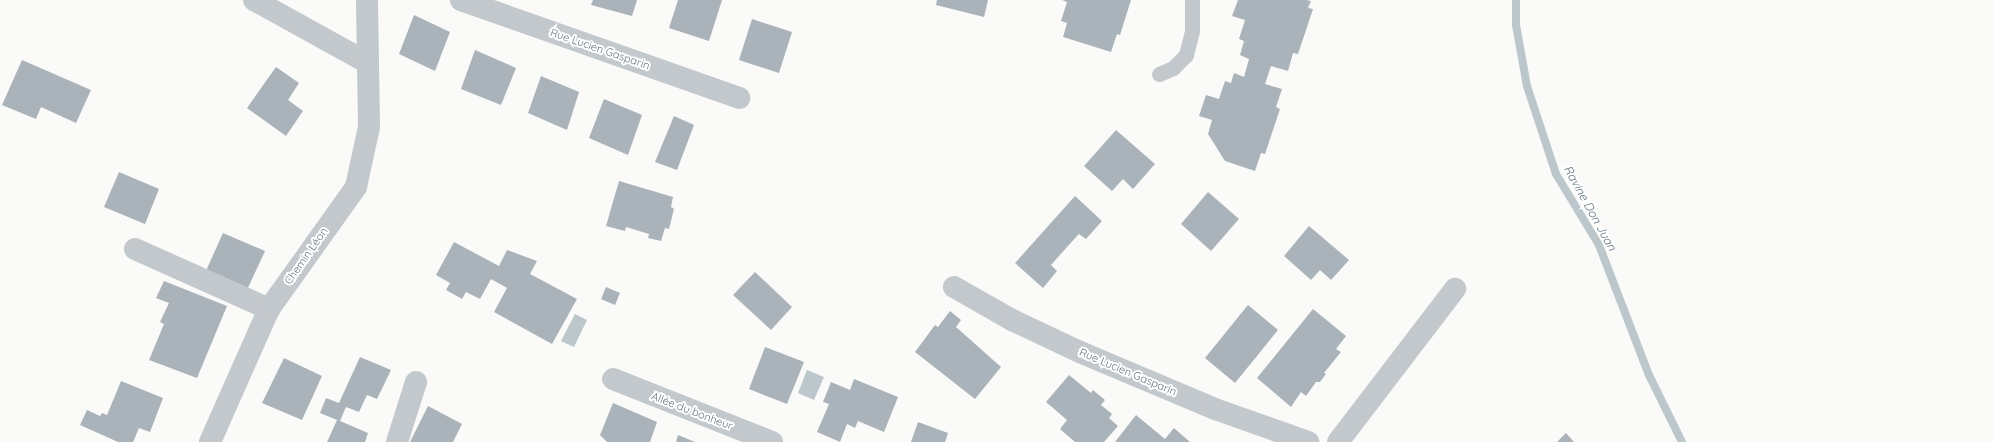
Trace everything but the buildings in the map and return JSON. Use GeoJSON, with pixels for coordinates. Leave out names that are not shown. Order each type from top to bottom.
{"type":"FeatureCollection","features":[{"type":"Feature","properties":{"kind":"street"},"geometry":{"type":"LineString","coordinates":[[254,0],[368,63]]}},
{"type":"Feature","properties":{"kind":"street","name":"Chemin Léon"},"geometry":{"type":"LineString","coordinates":[[210,442],[269,309],[356,187],[369,127],[367,0]]}},
{"type":"Feature","properties":{"kind":"street","name":"Rue Lucien Gasparin"},"geometry":{"type":"LineString","coordinates":[[461,0],[739,98]]}},
{"type":"Feature","properties":{"kind":"street"},"geometry":{"type":"LineString","coordinates":[[135,249],[269,309]]}},
{"type":"Feature","properties":{"kind":"street","name":"Rue Lucien Gasparin"},"geometry":{"type":"LineString","coordinates":[[954,287],[1012,320],[1080,352],[1215,409],[1308,442]]}},
{"type":"Feature","properties":{"kind":"street"},"geometry":{"type":"LineString","coordinates":[[1338,442],[1455,289]]}},
{"type":"Feature","properties":{"kind":"street","name":"Allée du bonheur"},"geometry":{"type":"LineString","coordinates":[[613,379],[772,442]]}},
{"type":"Feature","properties":{"kind":"street"},"geometry":{"type":"LineString","coordinates":[[397,442],[416,382]]}},
{"type":"Feature","properties":{"kind":"lane"},"geometry":{"type":"LineString","coordinates":[[1159,74],[1173,68],[1186,55],[1192,31],[1192,0]]}},
{"type":"Feature","properties":{"kind":"shaded area"},"geometry":{"type":"Polygon","coordinates":[[[575,314],[587,320],[574,347],[561,341],[575,314]]]}},
{"type":"Feature","properties":{"kind":"shaded area"},"geometry":{"type":"Polygon","coordinates":[[[807,370],[824,377],[814,400],[798,393],[807,370]]]}},
{"type":"Feature","properties":{"kind":"waterway","name":"Ravine Don Juan"},"geometry":{"type":"LineString","coordinates":[[1516,0],[1516,25],[1527,86],[1556,174],[1599,245],[1649,375],[1682,442]]}}]}
